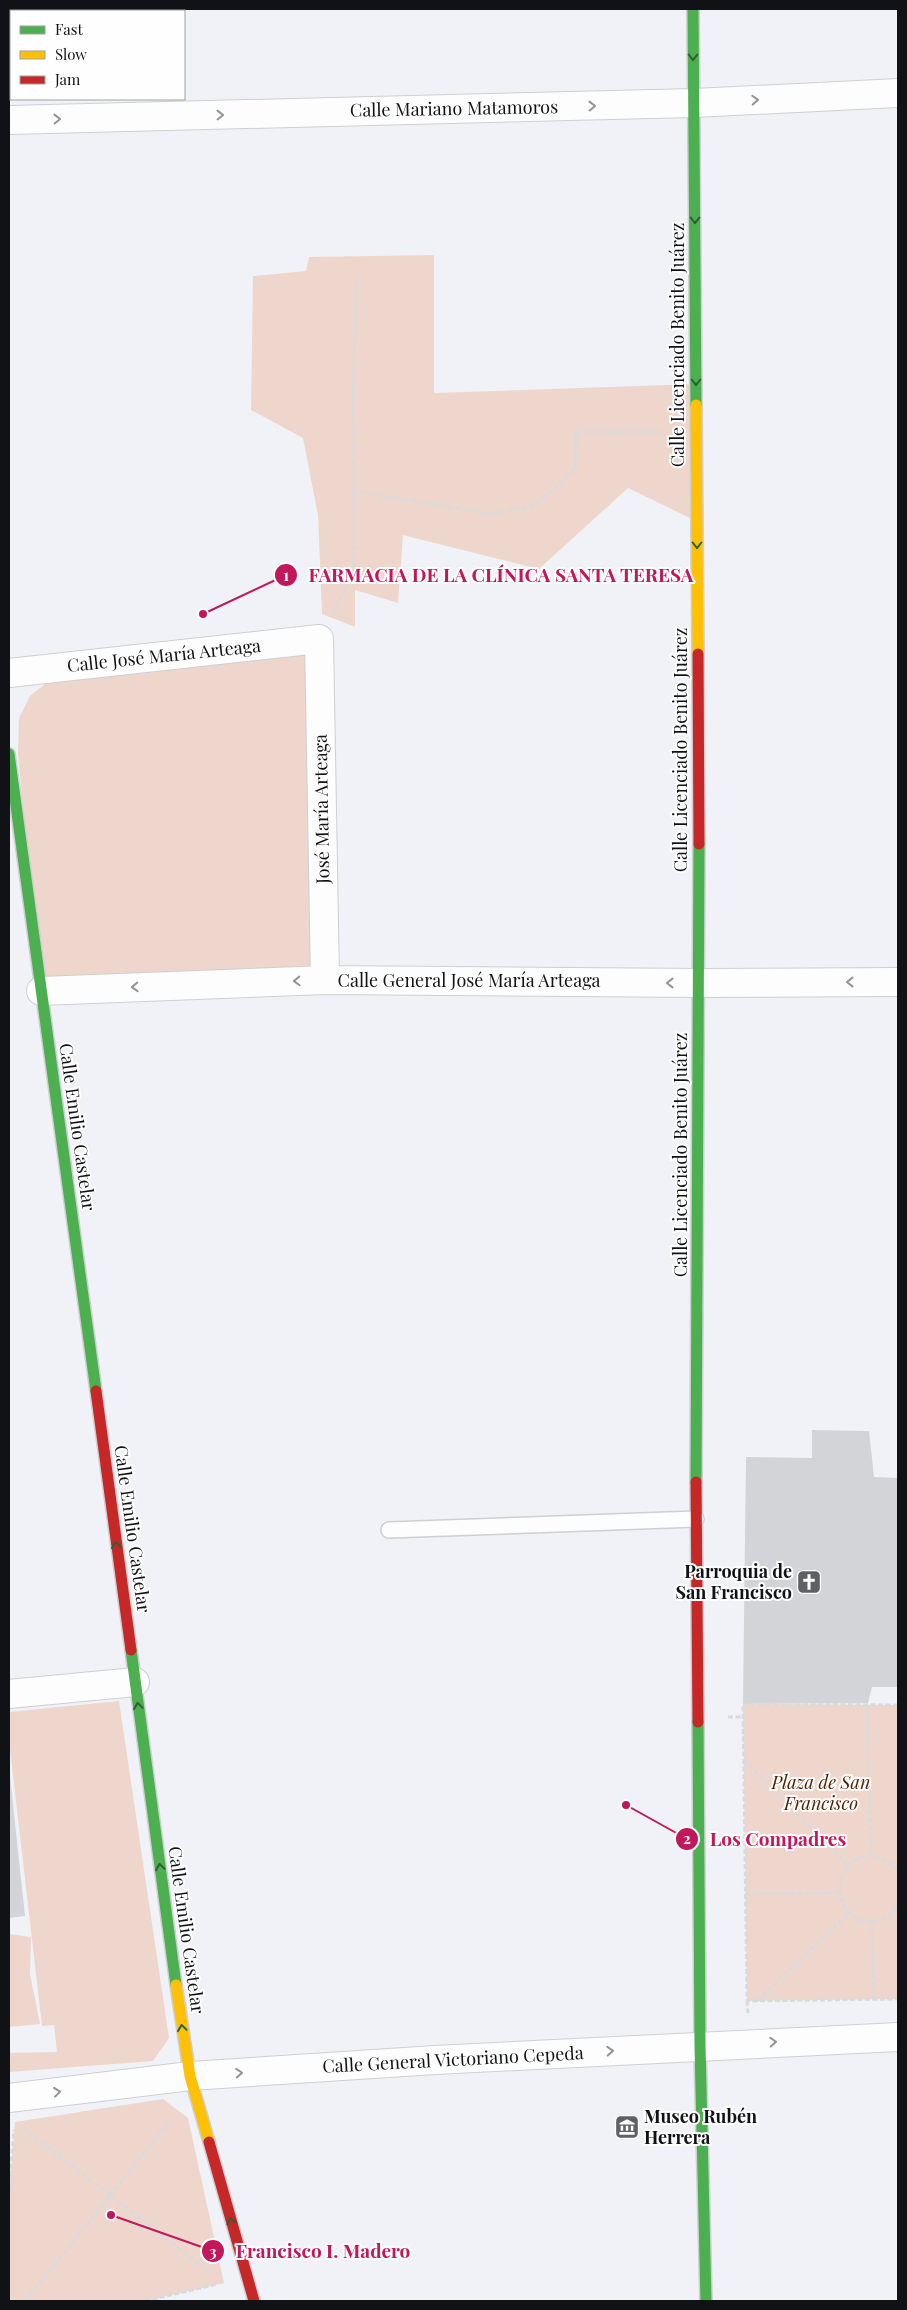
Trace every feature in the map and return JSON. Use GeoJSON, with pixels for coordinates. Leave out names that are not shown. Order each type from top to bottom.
{"type":"FeatureCollection","features":[{"type":"Feature","properties":{"kind":"street","name":"Calle Licenciado Benito Juárez"},"geometry":{"type":"LineString","coordinates":[[693,9],[700,983],[696,1518],[700,2046],[706,2301]]}},
{"type":"Feature","properties":{"kind":"street","name":"Calle Mariano Matamoros"},"geometry":{"type":"LineString","coordinates":[[9,120],[694,103],[898,93]]}},
{"type":"Feature","properties":{"kind":"street","name":"Calle José María Arteaga"},"geometry":{"type":"LineString","coordinates":[[9,673],[319,639]]}},
{"type":"Feature","properties":{"kind":"street","name":"José María Arteaga"},"geometry":{"type":"LineString","coordinates":[[319,639],[325,980]]}},
{"type":"Feature","properties":{"kind":"street","name":"Calle Emilio Castelar"},"geometry":{"type":"LineString","coordinates":[[9,754],[190,2076],[254,2301]]}},
{"type":"Feature","properties":{"kind":"street","name":"Calle General José María Arteaga"},"geometry":{"type":"LineString","coordinates":[[41,991],[325,980],[700,983],[898,982]]}},
{"type":"Feature","properties":{"kind":"street"},"geometry":{"type":"LineString","coordinates":[[9,1694],[135,1682]]}},
{"type":"Feature","properties":{"kind":"street","name":"Calle General Victoriano Cepeda"},"geometry":{"type":"LineString","coordinates":[[12,2110],[190,2076],[435,2060],[898,2037]]}},
{"type":"Feature","properties":{"kind":"lane"},"geometry":{"type":"LineString","coordinates":[[389,1530],[696,1518]]}},
{"type":"Feature","properties":{"kind":"path"},"geometry":{"type":"LineString","coordinates":[[319,639],[354,571],[353,398],[357,279]]}},
{"type":"Feature","properties":{"kind":"path"},"geometry":{"type":"LineString","coordinates":[[354,491],[491,514],[535,505],[575,470],[576,432],[696,432]]}},
{"type":"Feature","properties":{"kind":"path"},"geometry":{"type":"LineString","coordinates":[[898,1705],[743,1704],[747,2001],[898,1999]]}},
{"type":"Feature","properties":{"kind":"path"},"geometry":{"type":"LineString","coordinates":[[867,1705],[871,1856]]}},
{"type":"Feature","properties":{"kind":"path"},"geometry":{"type":"LineString","coordinates":[[744,1760],[848,1866]]}},
{"type":"Feature","properties":{"kind":"path"},"geometry":{"type":"LineString","coordinates":[[897,1867],[881,1857],[859,1858],[848,1866],[839,1884],[844,1906],[859,1918],[872,1921],[880,1920],[894,1912],[898,1906]]}},
{"type":"Feature","properties":{"kind":"path"},"geometry":{"type":"LineString","coordinates":[[745,1894],[840,1893]]}},
{"type":"Feature","properties":{"kind":"path"},"geometry":{"type":"LineString","coordinates":[[757,2001],[850,1912]]}},
{"type":"Feature","properties":{"kind":"path"},"geometry":{"type":"LineString","coordinates":[[894,1912],[898,1917]]}},
{"type":"Feature","properties":{"kind":"path"},"geometry":{"type":"LineString","coordinates":[[872,1921],[874,2000]]}},
{"type":"Feature","properties":{"kind":"path"},"geometry":{"type":"LineString","coordinates":[[9,2191],[12,2110]]}},
{"type":"Feature","properties":{"kind":"path"},"geometry":{"type":"LineString","coordinates":[[25,2301],[172,2119]]}},
{"type":"Feature","properties":{"kind":"path"},"geometry":{"type":"LineString","coordinates":[[22,2127],[110,2197],[224,2283],[145,2301]]}},
{"type":"Feature","properties":{"kind":"green space"},"geometry":{"type":"Polygon","coordinates":[[[434,255],[434,393],[696,384],[696,521],[628,488],[539,569],[403,535],[398,603],[355,590],[355,627],[322,614],[318,515],[303,438],[251,410],[253,276],[306,271],[309,257],[434,255]]]}},
{"type":"Feature","properties":{"kind":"green space"},"geometry":{"type":"Polygon","coordinates":[[[319,639],[325,980],[41,991],[18,755],[19,718],[30,696],[67,666],[319,639]]]}},
{"type":"Feature","properties":{"kind":"green space"},"geometry":{"type":"Polygon","coordinates":[[[119,1701],[169,2038],[153,2061],[9,2072],[9,2053],[57,2052],[54,2025],[42,2026],[9,1741],[9,1712],[119,1701]]]}},
{"type":"Feature","properties":{"kind":"green space","name":"Plaza de San Francisco"},"geometry":{"type":"Polygon","coordinates":[[[743,1704],[898,1705],[898,1999],[747,2001],[743,1704]]]}},
{"type":"Feature","properties":{"kind":"green space"},"geometry":{"type":"Polygon","coordinates":[[[9,1934],[31,1937],[30,1974],[40,2024],[9,2027],[9,1934]]]}},
{"type":"Feature","properties":{"kind":"green space"},"geometry":{"type":"Polygon","coordinates":[[[163,2099],[188,2118],[224,2283],[145,2301],[9,2301],[9,2191],[15,2122],[163,2099]]]}},
{"type":"Feature","properties":{"kind":"building","name":"Parroquia de San Francisco"},"geometry":{"type":"Polygon","coordinates":[[[812,1430],[869,1431],[874,1477],[898,1478],[898,1687],[872,1687],[868,1703],[743,1704],[746,1457],[812,1458],[812,1430]]]}},
{"type":"Feature","properties":{"kind":"building"},"geometry":{"type":"Polygon","coordinates":[[[9,1777],[25,1916],[9,1918],[9,1777]]]}},
{"type":"Feature","properties":{"kind":"traffic: fast"},"geometry":{"type":"LineString","coordinates":[[693,9],[696,405]]}},
{"type":"Feature","properties":{"kind":"traffic: fast"},"geometry":{"type":"LineString","coordinates":[[9,754],[96,1391]]}},
{"type":"Feature","properties":{"kind":"traffic: fast"},"geometry":{"type":"LineString","coordinates":[[696,1482],[699,844]]}},
{"type":"Feature","properties":{"kind":"traffic: fast"},"geometry":{"type":"LineString","coordinates":[[131,1650],[176,1985]]}},
{"type":"Feature","properties":{"kind":"traffic: fast"},"geometry":{"type":"LineString","coordinates":[[698,1722],[700,2046],[706,2301]]}},
{"type":"Feature","properties":{"kind":"traffic: slow"},"geometry":{"type":"LineString","coordinates":[[696,405],[698,654]]}},
{"type":"Feature","properties":{"kind":"traffic: slow"},"geometry":{"type":"LineString","coordinates":[[176,1985],[190,2076],[209,2142]]}},
{"type":"Feature","properties":{"kind":"traffic: jam"},"geometry":{"type":"LineString","coordinates":[[698,654],[699,844]]}},
{"type":"Feature","properties":{"kind":"traffic: jam"},"geometry":{"type":"LineString","coordinates":[[96,1391],[131,1650]]}},
{"type":"Feature","properties":{"kind":"traffic: jam"},"geometry":{"type":"LineString","coordinates":[[696,1482],[698,1722]]}},
{"type":"Feature","properties":{"kind":"traffic: jam"},"geometry":{"type":"LineString","coordinates":[[209,2142],[254,2301]]}},
{"type":"Feature","properties":{"kind":"place","name":"FARMACIA DE LA CLÍNICA SANTA TERESA"},"geometry":{"type":"Point","coordinates":[203,614]}},
{"type":"Feature","properties":{"kind":"place","name":"Parroquia de San Francisco"},"geometry":{"type":"Point","coordinates":[809,1582]}},
{"type":"Feature","properties":{"kind":"place","name":"Los Compadres"},"geometry":{"type":"Point","coordinates":[626,1805]}},
{"type":"Feature","properties":{"kind":"place","name":"Museo Rubén Herrera"},"geometry":{"type":"Point","coordinates":[627,2127]}},
{"type":"Feature","properties":{"kind":"place","name":"Francisco I. Madero"},"geometry":{"type":"Point","coordinates":[111,2215]}}]}
